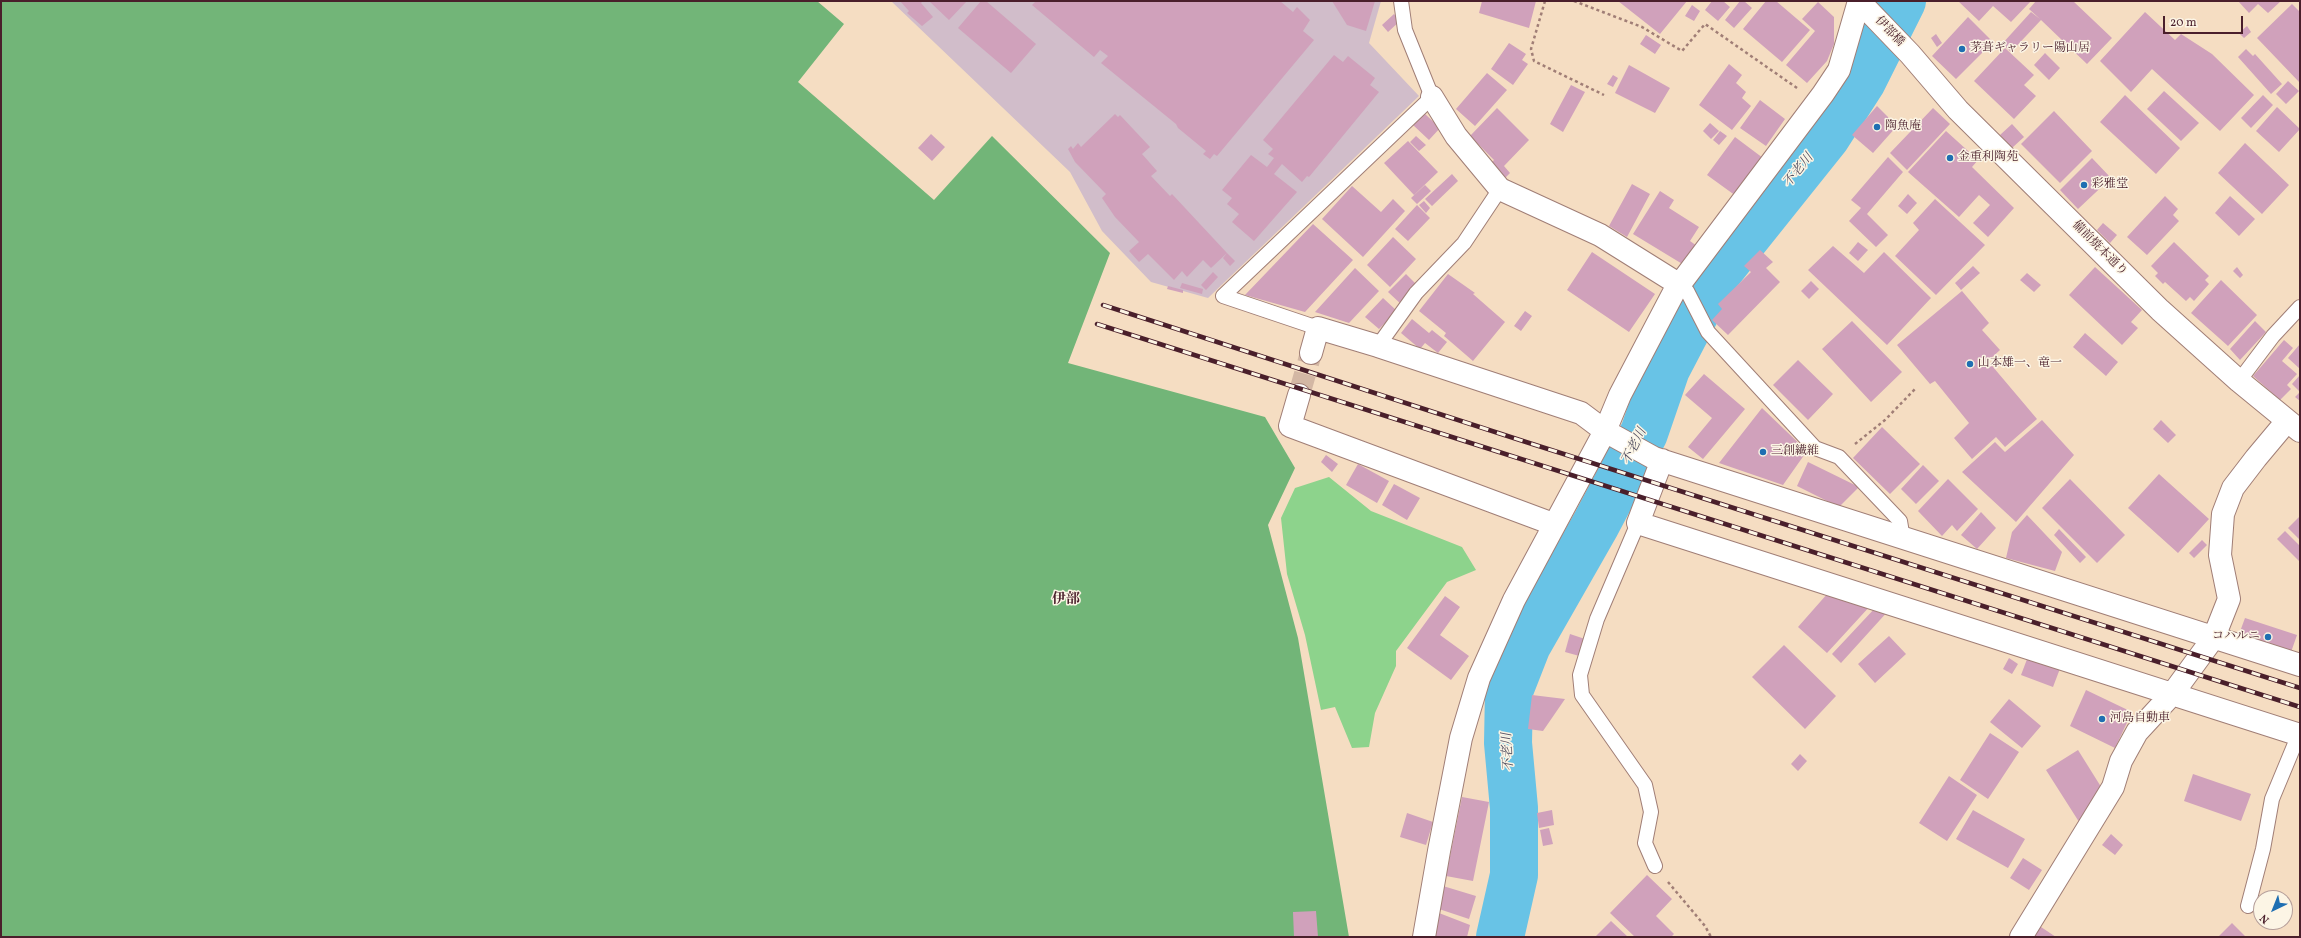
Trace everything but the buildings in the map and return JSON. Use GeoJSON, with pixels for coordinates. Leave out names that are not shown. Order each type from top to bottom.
{"type":"FeatureCollection","features":[{"type":"Feature","properties":{"kind":"street"},"geometry":{"type":"LineString","coordinates":[[1424,937],[1438,851],[1461,738],[1479,678],[1514,600],[1553,524],[1612,434],[1620,395],[1683,288],[1839,70],[1862,4]]}},
{"type":"Feature","properties":{"kind":"street","name":"伊部橋"},"geometry":{"type":"LineString","coordinates":[[1862,4],[1910,54]]}},
{"type":"Feature","properties":{"kind":"street","name":"備前焼本通り"},"geometry":{"type":"LineString","coordinates":[[1910,54],[1963,116],[2160,310],[2239,381],[2294,426]]}},
{"type":"Feature","properties":{"kind":"street"},"geometry":{"type":"LineString","coordinates":[[1432,97],[1456,136],[1500,189],[1600,235],[1683,288]]}},
{"type":"Feature","properties":{"kind":"street"},"geometry":{"type":"LineString","coordinates":[[1311,353],[1318,328],[1378,346],[1581,413],[1612,434],[1658,459],[2300,664]]}},
{"type":"Feature","properties":{"kind":"street"},"geometry":{"type":"LineString","coordinates":[[1299,395],[1290,426],[1553,524]]}},
{"type":"Feature","properties":{"kind":"street"},"geometry":{"type":"LineString","coordinates":[[2021,937],[2113,786],[2121,761],[2137,732],[2173,693],[2214,637],[2229,599],[2220,555],[2223,514],[2233,488],[2256,458],[2294,426]]}},
{"type":"Feature","properties":{"kind":"street"},"geometry":{"type":"LineString","coordinates":[[1658,459],[1638,524],[2300,734]]}},
{"type":"Feature","properties":{"kind":"lane"},"geometry":{"type":"LineString","coordinates":[[1318,328],[1224,296],[1432,97],[1406,30],[1401,1]]}},
{"type":"Feature","properties":{"kind":"lane"},"geometry":{"type":"LineString","coordinates":[[1378,346],[1416,293],[1443,263],[1464,243],[1500,189]]}},
{"type":"Feature","properties":{"kind":"lane"},"geometry":{"type":"LineString","coordinates":[[1683,288],[1708,332],[1815,448],[1839,457],[1900,521],[1903,538]]}},
{"type":"Feature","properties":{"kind":"lane"},"geometry":{"type":"LineString","coordinates":[[2239,381],[2273,336],[2300,307]]}},
{"type":"Feature","properties":{"kind":"lane"},"geometry":{"type":"LineString","coordinates":[[1638,524],[1597,619],[1580,675],[1582,695],[1645,785],[1651,812],[1645,843],[1655,866]]}},
{"type":"Feature","properties":{"kind":"lane"},"geometry":{"type":"LineString","coordinates":[[2248,906],[2263,849],[2272,799],[2300,734]]}},
{"type":"Feature","properties":{"kind":"path"},"geometry":{"type":"LineString","coordinates":[[1545,1],[1531,49],[1534,61],[1604,94]]}},
{"type":"Feature","properties":{"kind":"path"},"geometry":{"type":"LineString","coordinates":[[1574,1],[1642,27],[1682,51],[1705,24],[1817,102]]}},
{"type":"Feature","properties":{"kind":"path"},"geometry":{"type":"LineString","coordinates":[[1839,457],[1885,420],[1916,388]]}},
{"type":"Feature","properties":{"kind":"path"},"geometry":{"type":"LineString","coordinates":[[1655,866],[1705,926],[1711,937]]}},
{"type":"Feature","properties":{"kind":"shaded area"},"geometry":{"type":"Polygon","coordinates":[[[891,1],[1381,1],[1369,43],[1419,96],[1208,298],[1151,282],[1102,231],[1070,172],[891,1]]]}},
{"type":"Feature","properties":{"kind":"green space"},"geometry":{"type":"Polygon","coordinates":[[[1,1],[817,1],[844,24],[798,82],[934,200],[992,136],[1110,253],[1068,363],[1265,417],[1295,468],[1268,525],[1298,638],[1349,937],[1,937],[1,1]]]}},
{"type":"Feature","properties":{"kind":"green space"},"geometry":{"type":"Polygon","coordinates":[[[1329,477],[1371,511],[1462,547],[1476,570],[1447,582],[1396,651],[1396,666],[1375,713],[1369,747],[1352,748],[1335,707],[1321,710],[1305,635],[1287,574],[1281,518],[1295,488],[1329,477]]]}},
{"type":"Feature","properties":{"kind":"waterway","name":"不老川"},"geometry":{"type":"LineString","coordinates":[[1500,937],[1514,875],[1514,808],[1508,743],[1509,691],[1527,645],[1596,524],[1644,433],[1666,369],[1714,277],[1826,137],[1862,81],[1902,1]]}},
{"type":"Feature","properties":{"kind":"tunnel"},"geometry":{"type":"LineString","coordinates":[[1299,395],[1311,353]]}},
{"type":"Feature","properties":{"kind":"railway"},"geometry":{"type":"LineString","coordinates":[[1103,305],[1526,442],[2300,688]]}},
{"type":"Feature","properties":{"kind":"railway"},"geometry":{"type":"LineString","coordinates":[[1097,324],[2300,707]]}},
{"type":"Feature","properties":{"kind":"place","name":"茅葺ギャラリー陽山居"},"geometry":{"type":"Point","coordinates":[1962,49]}},
{"type":"Feature","properties":{"kind":"place","name":"陶魚庵"},"geometry":{"type":"Point","coordinates":[1877,127]}},
{"type":"Feature","properties":{"kind":"place","name":"金重利陶苑"},"geometry":{"type":"Point","coordinates":[1950,158]}},
{"type":"Feature","properties":{"kind":"place","name":"彩雅堂"},"geometry":{"type":"Point","coordinates":[2084,185]}},
{"type":"Feature","properties":{"kind":"place","name":"山本雄一、竜一"},"geometry":{"type":"Point","coordinates":[1970,364]}},
{"type":"Feature","properties":{"kind":"place","name":"三創繊維"},"geometry":{"type":"Point","coordinates":[1763,452]}},
{"type":"Feature","properties":{"kind":"place","name":"コハルニ"},"geometry":{"type":"Point","coordinates":[2268,637]}},
{"type":"Feature","properties":{"kind":"place","name":"河島自動車"},"geometry":{"type":"Point","coordinates":[2102,719]}},
{"type":"Feature","properties":{"kind":"district","name":"伊部"},"geometry":{"type":"Point","coordinates":[1066,600]}}]}
